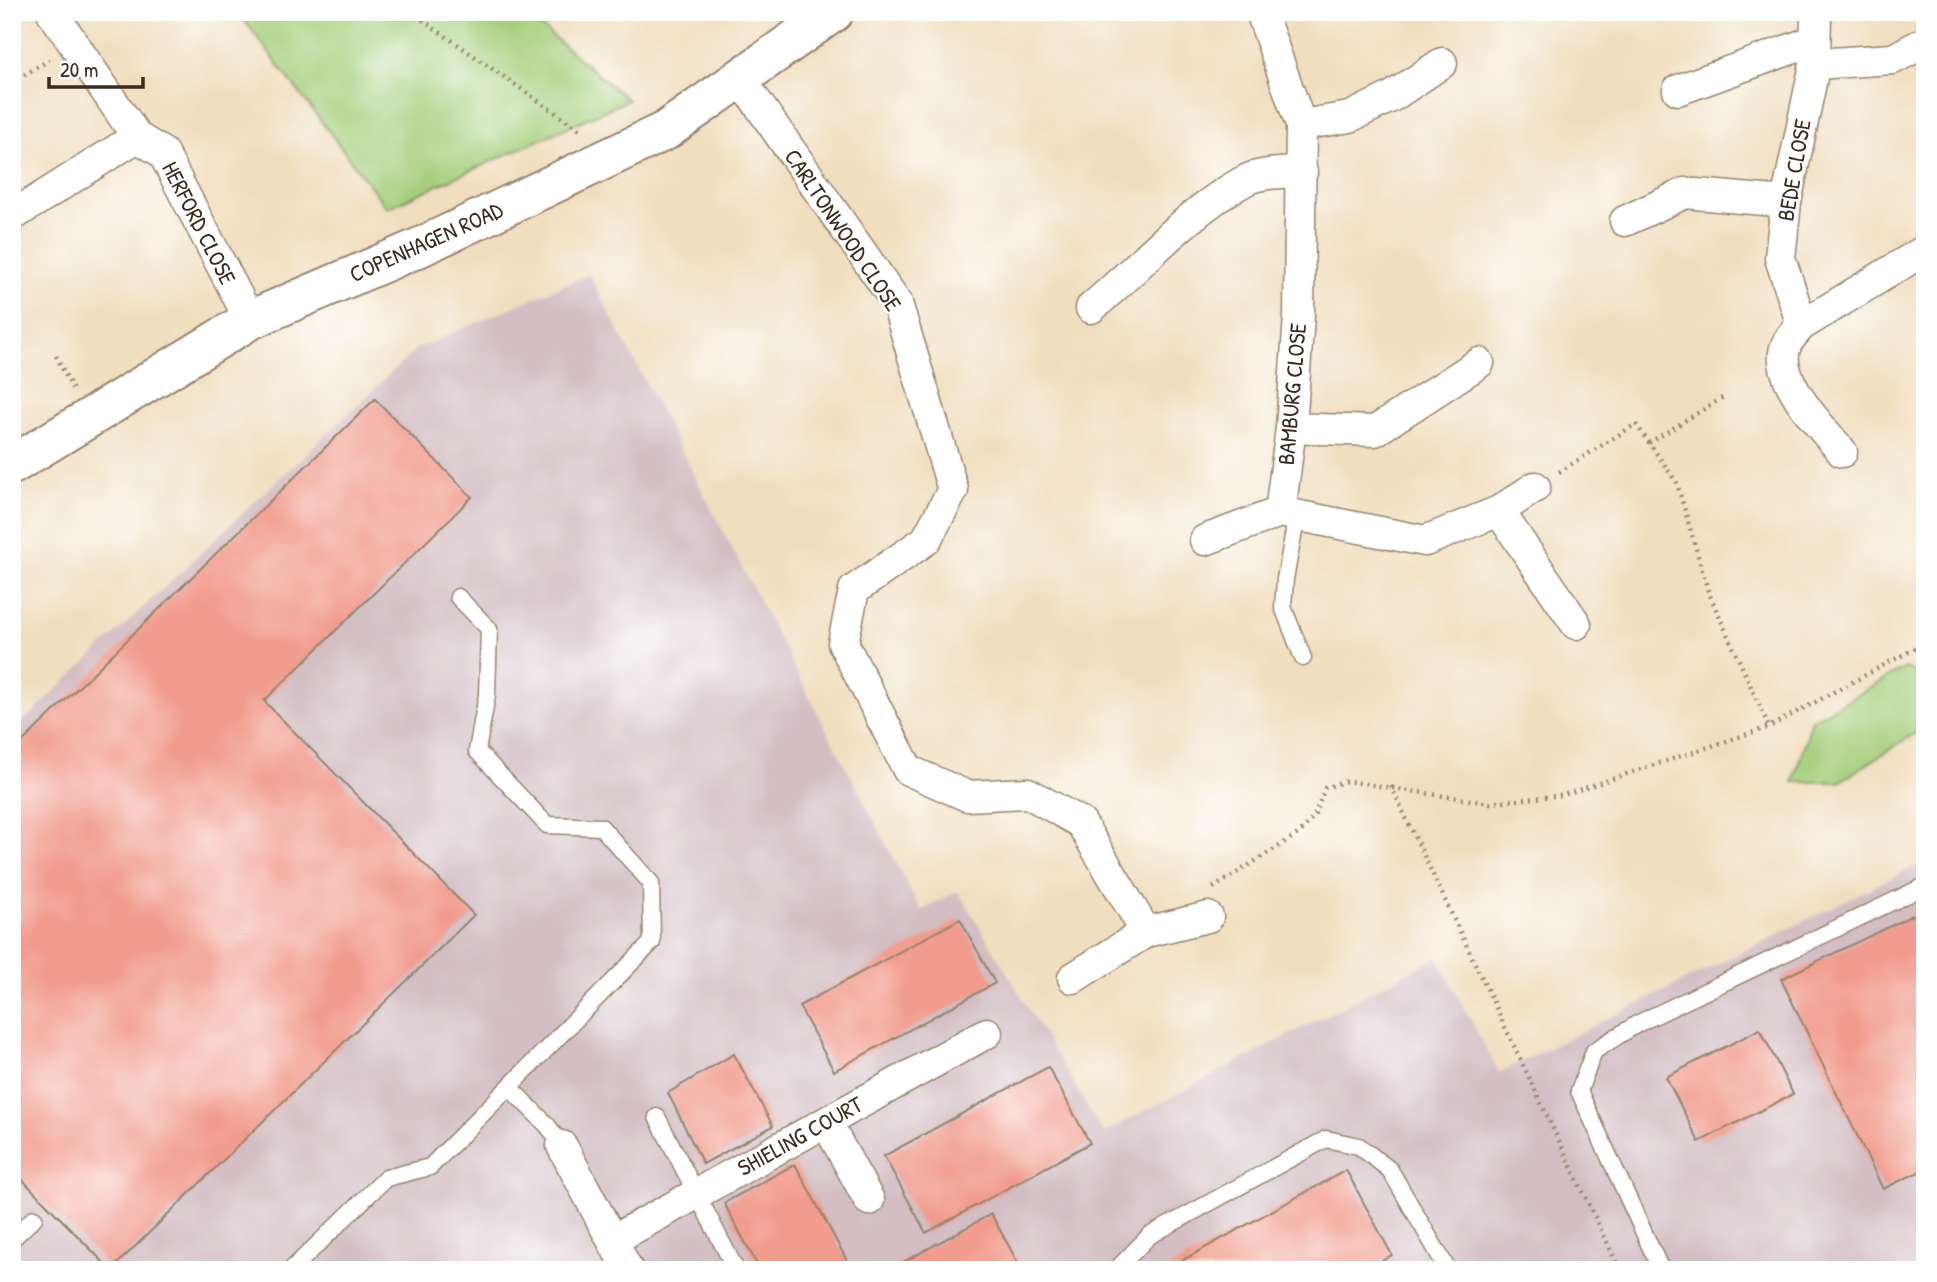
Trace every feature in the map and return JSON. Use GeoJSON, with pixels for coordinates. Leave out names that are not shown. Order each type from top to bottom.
{"type":"FeatureCollection","features":[{"type":"Feature","properties":{"kind":"street","name":"HERFORD CLOSE"},"geometry":{"type":"LineString","coordinates":[[51,12],[137,137],[163,153],[250,320]]}},
{"type":"Feature","properties":{"kind":"street","name":"COPENHAGEN ROAD"},"geometry":{"type":"LineString","coordinates":[[12,465],[250,320],[418,248],[665,131],[834,12]]}},
{"type":"Feature","properties":{"kind":"street","name":"BAMBURG CLOSE"},"geometry":{"type":"LineString","coordinates":[[1261,12],[1301,125],[1299,316],[1291,428],[1289,514]]}},
{"type":"Feature","properties":{"kind":"street"},"geometry":{"type":"LineString","coordinates":[[1678,90],[1815,39],[1893,59],[1925,42]]}},
{"type":"Feature","properties":{"kind":"street","name":"BEDE CLOSE"},"geometry":{"type":"LineString","coordinates":[[1801,325],[1780,258],[1786,202],[1815,39]]}},
{"type":"Feature","properties":{"kind":"street"},"geometry":{"type":"LineString","coordinates":[[1301,125],[1350,117],[1394,96],[1442,63]]}},
{"type":"Feature","properties":{"kind":"street","name":"CARLTONWOOD CLOSE"},"geometry":{"type":"LineString","coordinates":[[740,78],[897,303],[953,490],[926,540],[853,590],[843,643],[908,770],[967,796],[1028,793],[1082,823],[1146,932]]}},
{"type":"Feature","properties":{"kind":"street"},"geometry":{"type":"LineString","coordinates":[[12,216],[137,137]]}},
{"type":"Feature","properties":{"kind":"street"},"geometry":{"type":"LineString","coordinates":[[1091,308],[1179,230],[1246,180],[1273,173],[1302,172]]}},
{"type":"Feature","properties":{"kind":"street"},"geometry":{"type":"LineString","coordinates":[[1625,221],[1685,193],[1786,202]]}},
{"type":"Feature","properties":{"kind":"street"},"geometry":{"type":"LineString","coordinates":[[1843,452],[1801,401],[1785,368],[1783,352],[1791,336],[1801,325],[1925,250]]}},
{"type":"Feature","properties":{"kind":"street"},"geometry":{"type":"LineString","coordinates":[[1291,428],[1375,431],[1479,363]]}},
{"type":"Feature","properties":{"kind":"street"},"geometry":{"type":"LineString","coordinates":[[1205,540],[1289,514],[1425,541],[1499,511],[1535,487]]}},
{"type":"Feature","properties":{"kind":"street"},"geometry":{"type":"LineString","coordinates":[[1499,511],[1576,624]]}},
{"type":"Feature","properties":{"kind":"street"},"geometry":{"type":"LineString","coordinates":[[1073,978],[1146,932],[1208,917]]}},
{"type":"Feature","properties":{"kind":"street","name":"SHIELING COURT"},"geometry":{"type":"LineString","coordinates":[[610,1236],[695,1193],[987,1033]]}},
{"type":"Feature","properties":{"kind":"street"},"geometry":{"type":"LineString","coordinates":[[826,1122],[869,1199]]}},
{"type":"Feature","properties":{"kind":"street"},"geometry":{"type":"LineString","coordinates":[[562,1146],[628,1270]]}},
{"type":"Feature","properties":{"kind":"lane"},"geometry":{"type":"LineString","coordinates":[[1289,514],[1283,607],[1303,658]]}},
{"type":"Feature","properties":{"kind":"lane"},"geometry":{"type":"LineString","coordinates":[[291,1270],[386,1178],[430,1167],[652,942],[651,883],[601,827],[547,825],[477,751],[487,695],[489,629],[458,597]]}},
{"type":"Feature","properties":{"kind":"lane"},"geometry":{"type":"LineString","coordinates":[[1661,1270],[1578,1091],[1594,1051],[1637,1024],[1925,886]]}},
{"type":"Feature","properties":{"kind":"lane"},"geometry":{"type":"LineString","coordinates":[[509,1087],[540,1117],[562,1146]]}},
{"type":"Feature","properties":{"kind":"lane"},"geometry":{"type":"LineString","coordinates":[[657,1116],[736,1270]]}},
{"type":"Feature","properties":{"kind":"lane"},"geometry":{"type":"LineString","coordinates":[[1116,1270],[1149,1236],[1326,1139],[1359,1146],[1390,1170],[1448,1270]]}},
{"type":"Feature","properties":{"kind":"lane"},"geometry":{"type":"LineString","coordinates":[[12,1240],[34,1218]]}},
{"type":"Feature","properties":{"kind":"path"},"geometry":{"type":"LineString","coordinates":[[411,12],[616,154]]}},
{"type":"Feature","properties":{"kind":"path"},"geometry":{"type":"LineString","coordinates":[[12,82],[73,45]]}},
{"type":"Feature","properties":{"kind":"path"},"geometry":{"type":"LineString","coordinates":[[1649,443],[1725,396]]}},
{"type":"Feature","properties":{"kind":"path"},"geometry":{"type":"LineString","coordinates":[[1535,487],[1636,424],[1677,483],[1708,591],[1769,727]]}},
{"type":"Feature","properties":{"kind":"path"},"geometry":{"type":"LineString","coordinates":[[1208,917],[1218,909],[1206,893],[1301,832],[1315,814],[1325,788],[1346,781],[1391,785],[1490,803],[1563,795],[1769,727],[1925,643]]}},
{"type":"Feature","properties":{"kind":"path"},"geometry":{"type":"LineString","coordinates":[[1391,785],[1620,1270]]}},
{"type":"Feature","properties":{"kind":"shaded area"},"geometry":{"type":"Polygon","coordinates":[[[589,274],[921,911],[958,891],[1103,1133],[1437,957],[1499,1073],[1925,861],[1925,1270],[12,1270],[12,732],[416,349],[589,274]]]}},
{"type":"Feature","properties":{"kind":"green space"},"geometry":{"type":"Polygon","coordinates":[[[238,12],[524,12],[628,100],[387,208],[238,12]]]}},
{"type":"Feature","properties":{"kind":"green space"},"geometry":{"type":"Polygon","coordinates":[[[1905,668],[1922,675],[1923,728],[1839,782],[1793,782],[1812,720],[1905,668]]]}},
{"type":"Feature","properties":{"kind":"building"},"geometry":{"type":"Polygon","coordinates":[[[375,399],[472,497],[264,701],[474,915],[111,1270],[12,1169],[12,752],[375,399]]]}},
{"type":"Feature","properties":{"kind":"building"},"geometry":{"type":"Polygon","coordinates":[[[1925,909],[1925,1169],[1883,1189],[1781,979],[1925,909]]]}},
{"type":"Feature","properties":{"kind":"building"},"geometry":{"type":"Polygon","coordinates":[[[960,919],[995,983],[834,1071],[799,1006],[960,919]]]}},
{"type":"Feature","properties":{"kind":"building"},"geometry":{"type":"Polygon","coordinates":[[[1760,1029],[1793,1094],[1699,1142],[1666,1077],[1760,1029]]]}},
{"type":"Feature","properties":{"kind":"building"},"geometry":{"type":"Polygon","coordinates":[[[734,1054],[773,1126],[703,1164],[668,1093],[734,1054]]]}},
{"type":"Feature","properties":{"kind":"building"},"geometry":{"type":"Polygon","coordinates":[[[1048,1067],[1090,1143],[926,1233],[884,1156],[1048,1067]]]}},
{"type":"Feature","properties":{"kind":"building"},"geometry":{"type":"Polygon","coordinates":[[[795,1164],[852,1270],[760,1270],[724,1203],[795,1164]]]}},
{"type":"Feature","properties":{"kind":"building"},"geometry":{"type":"Polygon","coordinates":[[[1346,1170],[1392,1255],[1365,1270],[1165,1270],[1346,1170]]]}},
{"type":"Feature","properties":{"kind":"building"},"geometry":{"type":"Polygon","coordinates":[[[991,1214],[1022,1270],[889,1270],[991,1214]]]}}]}
